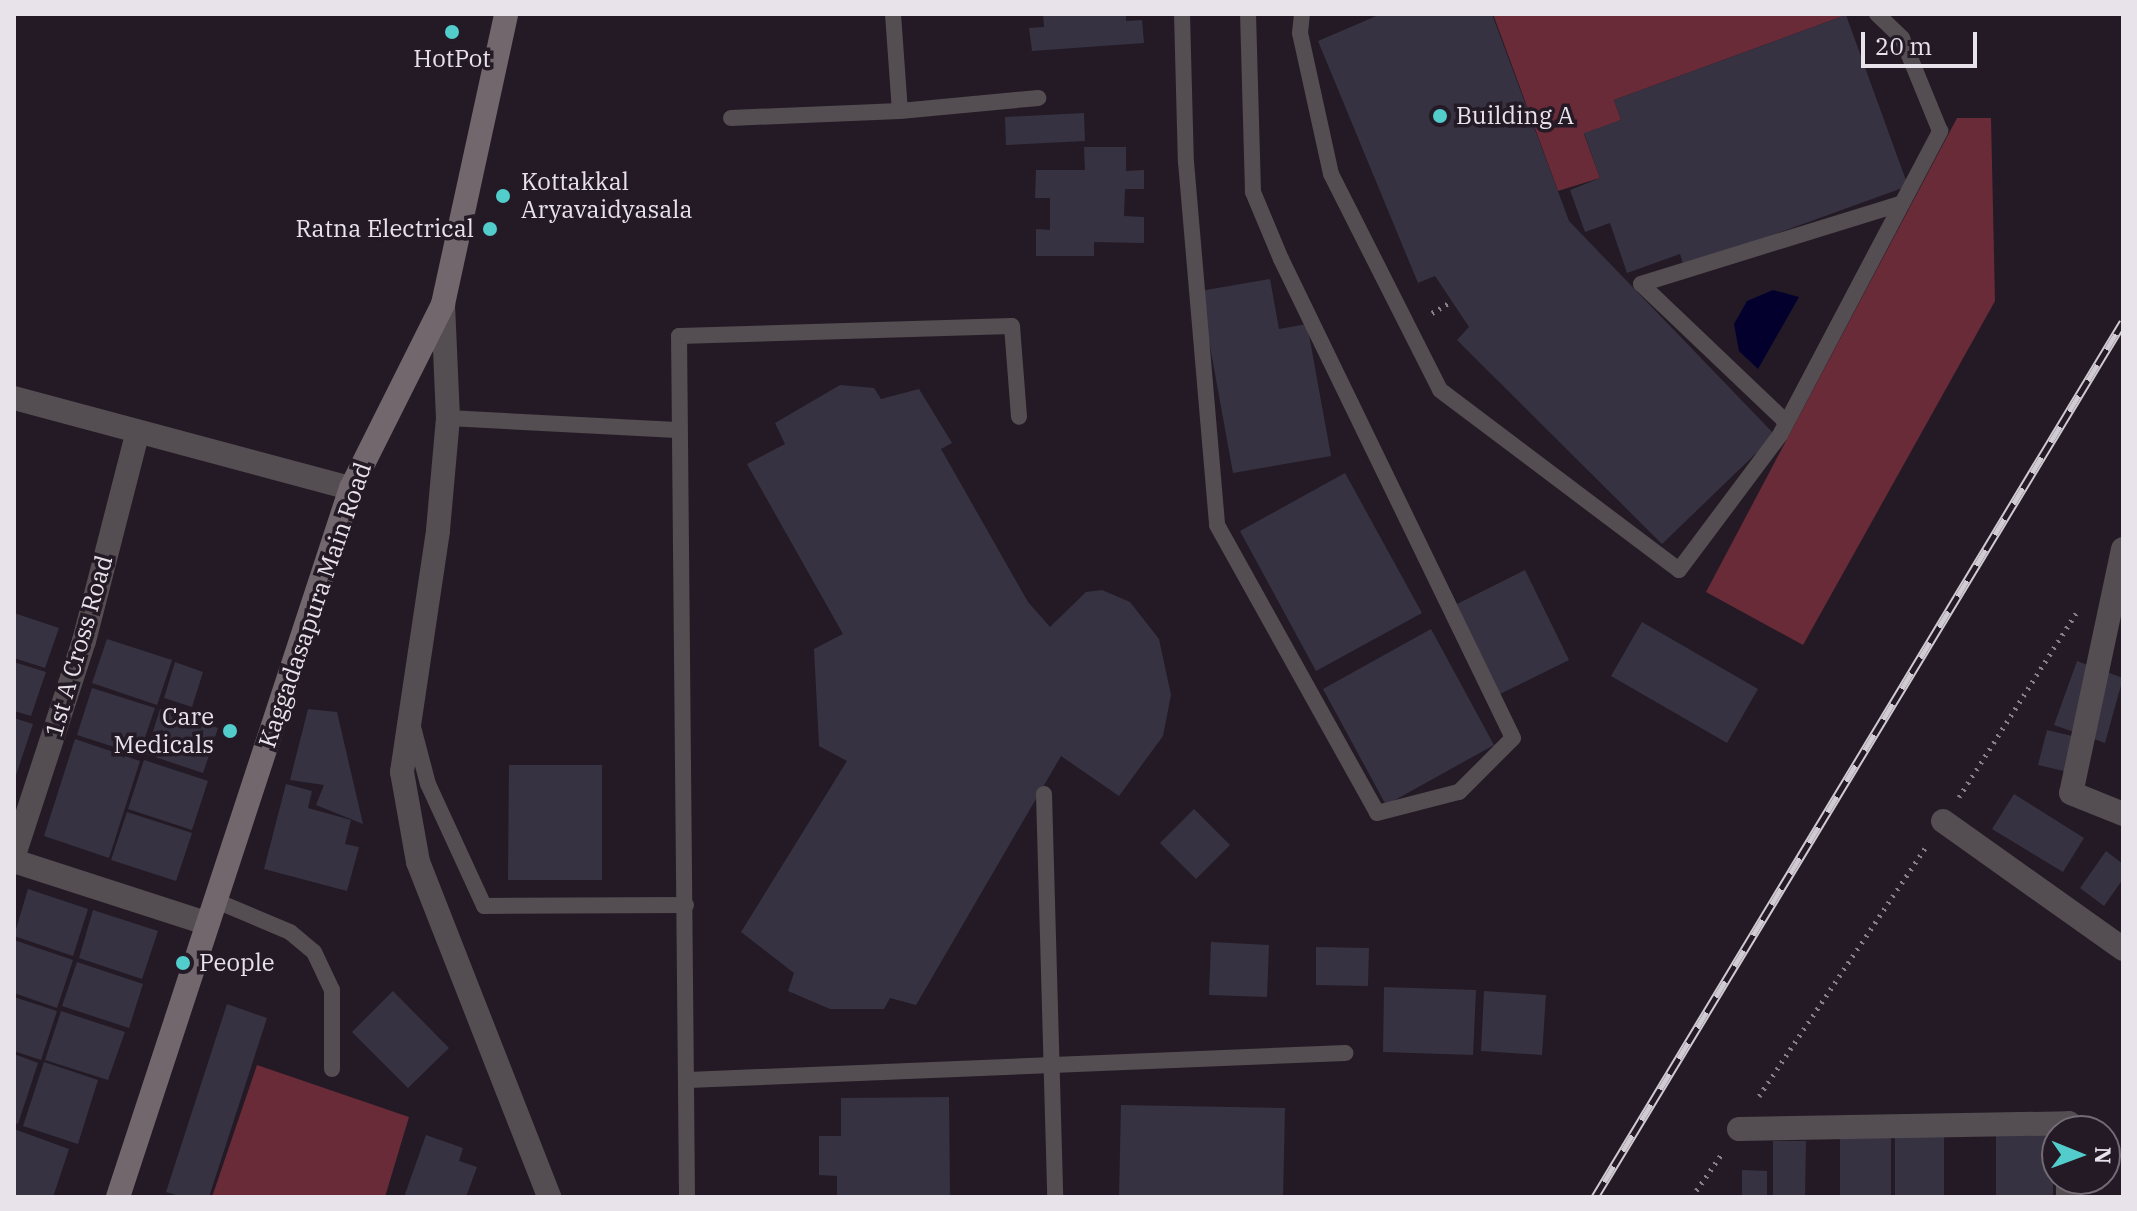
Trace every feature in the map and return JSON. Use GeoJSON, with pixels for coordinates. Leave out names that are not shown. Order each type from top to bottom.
{"type":"FeatureCollection","features":[{"type":"Feature","properties":{"kind":"main road","name":"Kaggadasapura Main Road"},"geometry":{"type":"LineString","coordinates":[[118,1197],[351,488],[443,304],[506,14]]}},
{"type":"Feature","properties":{"kind":"street"},"geometry":{"type":"LineString","coordinates":[[443,304],[448,418],[438,531],[402,772],[418,862],[549,1197]]}},
{"type":"Feature","properties":{"kind":"street"},"geometry":{"type":"LineString","coordinates":[[14,398],[137,435],[351,488]]}},
{"type":"Feature","properties":{"kind":"street","name":"1st A Cross Road"},"geometry":{"type":"LineString","coordinates":[[14,858],[84,641],[137,435]]}},
{"type":"Feature","properties":{"kind":"street"},"geometry":{"type":"LineString","coordinates":[[2123,549],[2071,793],[2123,814]]}},
{"type":"Feature","properties":{"kind":"street"},"geometry":{"type":"LineString","coordinates":[[1943,821],[2123,949]]}},
{"type":"Feature","properties":{"kind":"street"},"geometry":{"type":"LineString","coordinates":[[14,858],[210,912]]}},
{"type":"Feature","properties":{"kind":"street"},"geometry":{"type":"LineString","coordinates":[[1739,1129],[2041,1124]]}},
{"type":"Feature","properties":{"kind":"lane"},"geometry":{"type":"LineString","coordinates":[[893,14],[900,111]]}},
{"type":"Feature","properties":{"kind":"lane"},"geometry":{"type":"LineString","coordinates":[[1182,14],[1186,162],[1217,525],[1377,813],[1459,792],[1513,738],[1281,259],[1253,192],[1248,14]]}},
{"type":"Feature","properties":{"kind":"lane"},"geometry":{"type":"LineString","coordinates":[[1302,14],[1300,33],[1331,174],[1440,390],[1679,570],[1786,422],[1940,131],[1902,38],[1877,14]]}},
{"type":"Feature","properties":{"kind":"lane"},"geometry":{"type":"LineString","coordinates":[[731,118],[900,111],[1038,98]]}},
{"type":"Feature","properties":{"kind":"lane"},"geometry":{"type":"LineString","coordinates":[[1786,422],[1641,284],[1902,203]]}},
{"type":"Feature","properties":{"kind":"lane"},"geometry":{"type":"LineString","coordinates":[[687,1197],[686,905],[677,430],[679,336],[1012,326],[1019,417]]}},
{"type":"Feature","properties":{"kind":"lane"},"geometry":{"type":"LineString","coordinates":[[448,418],[677,430]]}},
{"type":"Feature","properties":{"kind":"lane"},"geometry":{"type":"LineString","coordinates":[[410,717],[428,784],[484,906],[686,905]]}},
{"type":"Feature","properties":{"kind":"lane"},"geometry":{"type":"LineString","coordinates":[[1044,794],[1054,1063],[1055,1197]]}},
{"type":"Feature","properties":{"kind":"lane"},"geometry":{"type":"LineString","coordinates":[[210,912],[290,932],[314,952],[332,990],[332,1069]]}},
{"type":"Feature","properties":{"kind":"lane"},"geometry":{"type":"LineString","coordinates":[[688,1080],[1345,1053]]}},
{"type":"Feature","properties":{"kind":"path"},"geometry":{"type":"LineString","coordinates":[[1692,1197],[1739,1129],[1830,984],[1943,821],[2080,607]]}},
{"type":"Feature","properties":{"kind":"shaded area"},"geometry":{"type":"Polygon","coordinates":[[[1493,14],[1846,15],[1614,100],[1621,120],[1584,134],[1600,178],[1558,191],[1493,14]]]}},
{"type":"Feature","properties":{"kind":"shaded area"},"geometry":{"type":"Polygon","coordinates":[[[1957,118],[1991,118],[1995,301],[1803,645],[1706,592],[1957,118]]]}},
{"type":"Feature","properties":{"kind":"shaded area"},"geometry":{"type":"Polygon","coordinates":[[[1773,290],[1799,297],[1758,369],[1739,351],[1734,324],[1747,301],[1773,290]]]}},
{"type":"Feature","properties":{"kind":"shaded area"},"geometry":{"type":"Polygon","coordinates":[[[257,1065],[409,1117],[385,1197],[212,1197],[257,1065]]]}},
{"type":"Feature","properties":{"kind":"building"},"geometry":{"type":"Polygon","coordinates":[[[1043,14],[1126,14],[1126,21],[1142,20],[1144,43],[1032,51],[1029,28],[1044,27],[1043,14]]]}},
{"type":"Feature","properties":{"kind":"building"},"geometry":{"type":"Polygon","coordinates":[[[1381,14],[1492,14],[1569,221],[1775,435],[1662,544],[1457,340],[1469,327],[1435,276],[1418,283],[1318,41],[1381,14]]]}},
{"type":"Feature","properties":{"kind":"building"},"geometry":{"type":"Polygon","coordinates":[[[1846,15],[1908,186],[1684,267],[1680,254],[1627,273],[1610,223],[1585,232],[1570,190],[1600,178],[1584,133],[1621,120],[1614,100],[1846,15]]]}},
{"type":"Feature","properties":{"kind":"building"},"geometry":{"type":"Polygon","coordinates":[[[1084,113],[1085,141],[1006,145],[1005,117],[1084,113]]]}},
{"type":"Feature","properties":{"kind":"building"},"geometry":{"type":"Polygon","coordinates":[[[1084,147],[1126,147],[1126,171],[1144,170],[1144,189],[1125,189],[1124,216],[1144,217],[1144,243],[1094,242],[1094,256],[1036,256],[1036,229],[1050,230],[1050,198],[1035,198],[1036,170],[1085,170],[1084,147]]]}},
{"type":"Feature","properties":{"kind":"building"},"geometry":{"type":"Polygon","coordinates":[[[1270,279],[1279,329],[1307,324],[1331,456],[1233,473],[1200,291],[1270,279]]]}},
{"type":"Feature","properties":{"kind":"building"},"geometry":{"type":"Polygon","coordinates":[[[840,385],[874,388],[881,399],[919,389],[952,443],[941,449],[1028,602],[1050,627],[1086,592],[1102,590],[1130,602],[1159,639],[1171,695],[1163,736],[1119,796],[1061,756],[916,1005],[890,998],[884,1009],[830,1009],[788,991],[794,973],[741,932],[847,761],[819,746],[814,649],[843,634],[747,464],[785,444],[775,423],[840,385]]]}},
{"type":"Feature","properties":{"kind":"building"},"geometry":{"type":"Polygon","coordinates":[[[1345,473],[1422,613],[1316,671],[1240,531],[1345,473]]]}},
{"type":"Feature","properties":{"kind":"building"},"geometry":{"type":"Polygon","coordinates":[[[1525,570],[1569,660],[1500,694],[1457,604],[1525,570]]]}},
{"type":"Feature","properties":{"kind":"building"},"geometry":{"type":"Polygon","coordinates":[[[14,613],[59,628],[45,668],[14,658],[14,613]]]}},
{"type":"Feature","properties":{"kind":"building"},"geometry":{"type":"Polygon","coordinates":[[[1642,622],[1758,689],[1727,743],[1611,676],[1642,622]]]}},
{"type":"Feature","properties":{"kind":"building"},"geometry":{"type":"Polygon","coordinates":[[[1431,629],[1494,745],[1386,805],[1323,689],[1431,629]]]}},
{"type":"Feature","properties":{"kind":"building"},"geometry":{"type":"Polygon","coordinates":[[[107,639],[172,660],[157,705],[92,683],[107,639]]]}},
{"type":"Feature","properties":{"kind":"building"},"geometry":{"type":"Polygon","coordinates":[[[2077,661],[2123,678],[2105,743],[2054,725],[2077,661]]]}},
{"type":"Feature","properties":{"kind":"building"},"geometry":{"type":"Polygon","coordinates":[[[14,662],[46,672],[31,716],[14,711],[14,662]]]}},
{"type":"Feature","properties":{"kind":"building"},"geometry":{"type":"Polygon","coordinates":[[[175,662],[203,672],[192,707],[164,698],[175,662]]]}},
{"type":"Feature","properties":{"kind":"building"},"geometry":{"type":"Polygon","coordinates":[[[92,688],[155,708],[139,755],[77,735],[92,688]]]}},
{"type":"Feature","properties":{"kind":"building"},"geometry":{"type":"Polygon","coordinates":[[[160,709],[218,728],[203,773],[146,754],[160,709]]]}},
{"type":"Feature","properties":{"kind":"building"},"geometry":{"type":"Polygon","coordinates":[[[308,709],[337,712],[363,824],[316,805],[324,785],[290,780],[308,709]]]}},
{"type":"Feature","properties":{"kind":"building"},"geometry":{"type":"Polygon","coordinates":[[[14,718],[33,724],[16,775],[14,774],[14,718]]]}},
{"type":"Feature","properties":{"kind":"building"},"geometry":{"type":"Polygon","coordinates":[[[2047,730],[2089,740],[2081,775],[2038,765],[2047,730]]]}},
{"type":"Feature","properties":{"kind":"building"},"geometry":{"type":"Polygon","coordinates":[[[75,739],[140,761],[109,858],[44,836],[75,739]]]}},
{"type":"Feature","properties":{"kind":"building"},"geometry":{"type":"Polygon","coordinates":[[[144,760],[208,781],[192,830],[128,809],[144,760]]]}},
{"type":"Feature","properties":{"kind":"building"},"geometry":{"type":"Polygon","coordinates":[[[509,765],[602,765],[602,880],[508,880],[509,765]]]}},
{"type":"Feature","properties":{"kind":"building"},"geometry":{"type":"Polygon","coordinates":[[[286,784],[312,791],[308,808],[351,820],[345,844],[359,847],[347,891],[264,869],[286,784]]]}},
{"type":"Feature","properties":{"kind":"building"},"geometry":{"type":"Polygon","coordinates":[[[2014,794],[2084,838],[2063,872],[1992,829],[2014,794]]]}},
{"type":"Feature","properties":{"kind":"building"},"geometry":{"type":"Polygon","coordinates":[[[1194,809],[1230,845],[1196,879],[1160,843],[1194,809]]]}},
{"type":"Feature","properties":{"kind":"building"},"geometry":{"type":"Polygon","coordinates":[[[127,812],[192,833],[176,881],[111,860],[127,812]]]}},
{"type":"Feature","properties":{"kind":"building"},"geometry":{"type":"Polygon","coordinates":[[[2106,851],[2123,864],[2123,879],[2104,906],[2080,888],[2106,851]]]}},
{"type":"Feature","properties":{"kind":"building"},"geometry":{"type":"Polygon","coordinates":[[[28,889],[88,909],[73,956],[14,936],[28,889]]]}},
{"type":"Feature","properties":{"kind":"building"},"geometry":{"type":"Polygon","coordinates":[[[93,910],[158,931],[142,979],[79,958],[93,910]]]}},
{"type":"Feature","properties":{"kind":"building"},"geometry":{"type":"Polygon","coordinates":[[[14,940],[73,960],[57,1008],[14,993],[14,940]]]}},
{"type":"Feature","properties":{"kind":"building"},"geometry":{"type":"Polygon","coordinates":[[[1211,942],[1269,945],[1267,997],[1209,995],[1211,942]]]}},
{"type":"Feature","properties":{"kind":"building"},"geometry":{"type":"Polygon","coordinates":[[[1316,947],[1369,948],[1368,986],[1316,985],[1316,947]]]}},
{"type":"Feature","properties":{"kind":"building"},"geometry":{"type":"Polygon","coordinates":[[[77,962],[143,984],[129,1028],[62,1006],[77,962]]]}},
{"type":"Feature","properties":{"kind":"building"},"geometry":{"type":"Polygon","coordinates":[[[1384,987],[1476,990],[1473,1055],[1383,1052],[1384,987]]]}},
{"type":"Feature","properties":{"kind":"building"},"geometry":{"type":"Polygon","coordinates":[[[393,991],[449,1048],[408,1088],[352,1032],[393,991]]]}},
{"type":"Feature","properties":{"kind":"building"},"geometry":{"type":"Polygon","coordinates":[[[1484,991],[1546,995],[1542,1055],[1481,1051],[1484,991]]]}},
{"type":"Feature","properties":{"kind":"building"},"geometry":{"type":"Polygon","coordinates":[[[14,997],[57,1011],[41,1060],[14,1051],[14,997]]]}},
{"type":"Feature","properties":{"kind":"building"},"geometry":{"type":"Polygon","coordinates":[[[227,1004],[267,1018],[209,1197],[182,1197],[166,1192],[227,1004]]]}},
{"type":"Feature","properties":{"kind":"building"},"geometry":{"type":"Polygon","coordinates":[[[61,1011],[125,1032],[108,1080],[45,1060],[61,1011]]]}},
{"type":"Feature","properties":{"kind":"building"},"geometry":{"type":"Polygon","coordinates":[[[14,1054],[38,1063],[18,1124],[14,1122],[14,1054]]]}},
{"type":"Feature","properties":{"kind":"building"},"geometry":{"type":"Polygon","coordinates":[[[44,1062],[98,1080],[78,1144],[23,1126],[44,1062]]]}},
{"type":"Feature","properties":{"kind":"building"},"geometry":{"type":"Polygon","coordinates":[[[949,1097],[950,1197],[837,1197],[837,1176],[819,1175],[819,1136],[841,1136],[841,1098],[949,1097]]]}},
{"type":"Feature","properties":{"kind":"building"},"geometry":{"type":"Polygon","coordinates":[[[1121,1105],[1285,1108],[1283,1197],[1119,1197],[1121,1105]]]}},
{"type":"Feature","properties":{"kind":"building"},"geometry":{"type":"Polygon","coordinates":[[[14,1129],[69,1149],[53,1197],[14,1197],[14,1129]]]}},
{"type":"Feature","properties":{"kind":"building"},"geometry":{"type":"Polygon","coordinates":[[[1996,1132],[2041,1132],[2041,1195],[2053,1197],[1996,1197],[1996,1132]]]}},
{"type":"Feature","properties":{"kind":"building"},"geometry":{"type":"Polygon","coordinates":[[[426,1135],[463,1148],[459,1161],[477,1167],[466,1197],[404,1197],[426,1135]]]}},
{"type":"Feature","properties":{"kind":"building"},"geometry":{"type":"Polygon","coordinates":[[[1895,1135],[1944,1135],[1944,1197],[1895,1197],[1895,1135]]]}},
{"type":"Feature","properties":{"kind":"building"},"geometry":{"type":"Polygon","coordinates":[[[1840,1138],[1891,1138],[1891,1197],[1840,1197],[1840,1138]]]}},
{"type":"Feature","properties":{"kind":"building"},"geometry":{"type":"Polygon","coordinates":[[[1773,1141],[1806,1141],[1805,1197],[1773,1197],[1773,1141]]]}},
{"type":"Feature","properties":{"kind":"building"},"geometry":{"type":"Polygon","coordinates":[[[1742,1170],[1767,1171],[1767,1197],[1742,1197],[1742,1170]]]}},
{"type":"Feature","properties":{"kind":"railway"},"geometry":{"type":"LineString","coordinates":[[1595,1197],[2123,322]]}},
{"type":"Feature","properties":{"kind":"place","name":"HotPot"},"geometry":{"type":"Point","coordinates":[452,32]}},
{"type":"Feature","properties":{"kind":"place","name":"Building A"},"geometry":{"type":"Point","coordinates":[1440,116]}},
{"type":"Feature","properties":{"kind":"place","name":"Kottakkal Aryavaidyasala"},"geometry":{"type":"Point","coordinates":[503,196]}},
{"type":"Feature","properties":{"kind":"place","name":"Ratna Electrical"},"geometry":{"type":"Point","coordinates":[490,229]}},
{"type":"Feature","properties":{"kind":"place","name":"Care Medicals"},"geometry":{"type":"Point","coordinates":[230,731]}},
{"type":"Feature","properties":{"kind":"place","name":"People"},"geometry":{"type":"Point","coordinates":[183,963]}}]}
